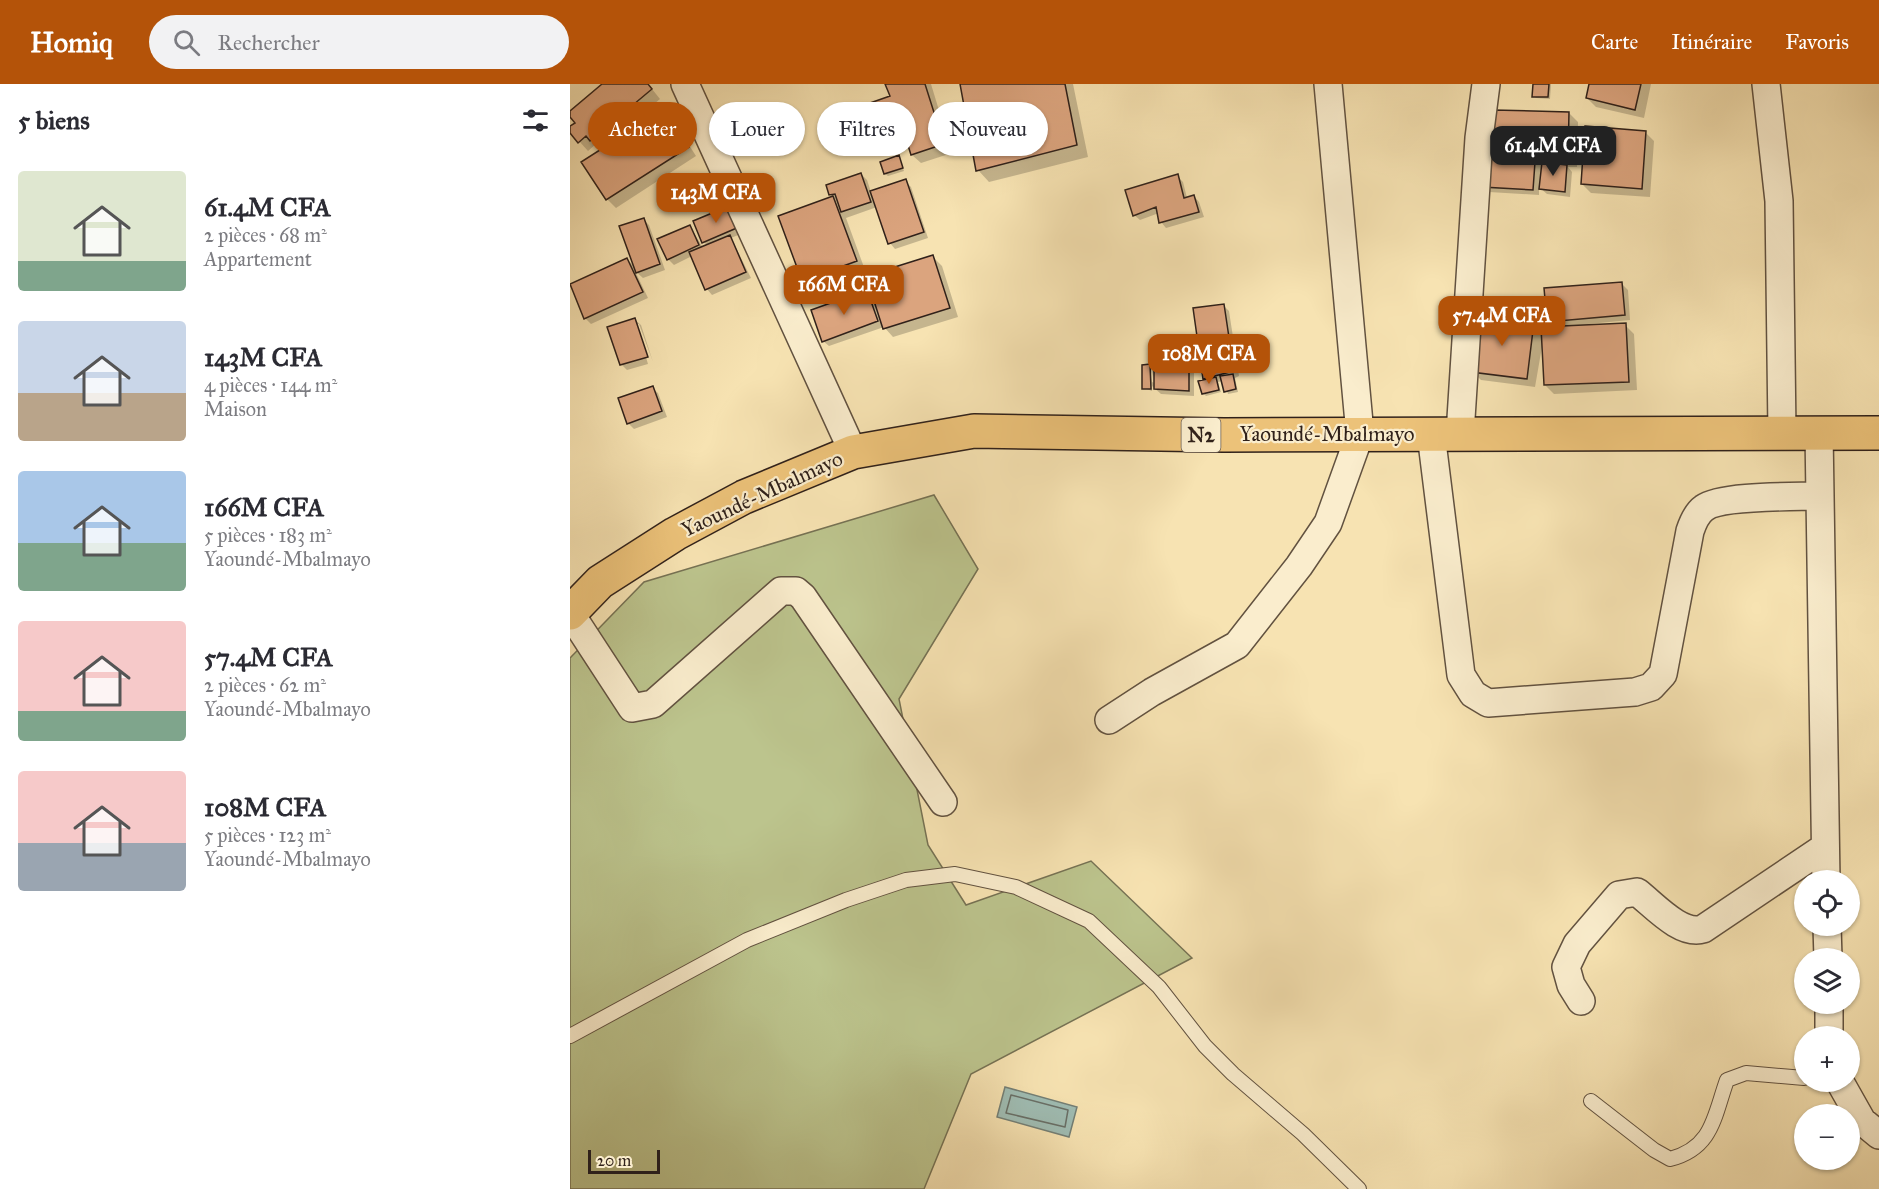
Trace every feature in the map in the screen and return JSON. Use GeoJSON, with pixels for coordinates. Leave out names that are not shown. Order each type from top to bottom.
{"type":"FeatureCollection","features":[{"type":"Feature","properties":{"kind":"highway","name":"Yaoundé-Mbalmayo"},"geometry":{"type":"LineString","coordinates":[[570,613],[600,582],[675,534],[744,497],[853,452],[974,431],[1224,435],[1879,433]]}},
{"type":"Feature","properties":{"kind":"street"},"geometry":{"type":"LineString","coordinates":[[685,84],[853,452]]}},
{"type":"Feature","properties":{"kind":"street"},"geometry":{"type":"LineString","coordinates":[[1109,720],[1152,692],[1237,645],[1299,566],[1328,523],[1360,434],[1328,84]]}},
{"type":"Feature","properties":{"kind":"street"},"geometry":{"type":"LineString","coordinates":[[1486,84],[1445,434],[1461,675],[1473,694],[1488,703],[1635,692],[1651,687],[1663,674],[1690,531],[1696,516],[1706,506],[1728,500],[1820,496]]}},
{"type":"Feature","properties":{"kind":"street"},"geometry":{"type":"LineString","coordinates":[[1766,84],[1779,201],[1782,432]]}},
{"type":"Feature","properties":{"kind":"street"},"geometry":{"type":"LineString","coordinates":[[1819,432],[1826,870]]}},
{"type":"Feature","properties":{"kind":"street"},"geometry":{"type":"LineString","coordinates":[[570,613],[632,708],[642,708],[653,704],[782,591],[796,591],[803,597],[943,802]]}},
{"type":"Feature","properties":{"kind":"street"},"geometry":{"type":"LineString","coordinates":[[1581,1001],[1571,985],[1566,967],[1577,944],[1619,895],[1637,892],[1683,928],[1695,932],[1703,929],[1825,848]]}},
{"type":"Feature","properties":{"kind":"street"},"geometry":{"type":"LineString","coordinates":[[1846,1092],[1862,1122],[1879,1135]]}},
{"type":"Feature","properties":{"kind":"lane"},"geometry":{"type":"LineString","coordinates":[[570,1036],[747,940],[846,900],[896,883],[955,874],[1016,887],[1089,921],[1159,987],[1205,1046],[1233,1074],[1303,1134],[1359,1189]]}},
{"type":"Feature","properties":{"kind":"lane"},"geometry":{"type":"LineString","coordinates":[[1591,1101],[1654,1150],[1670,1159],[1686,1155],[1711,1130],[1727,1080],[1746,1073],[1794,1077]]}},
{"type":"Feature","properties":{"kind":"green space"},"geometry":{"type":"Polygon","coordinates":[[[934,495],[978,569],[899,699],[928,845],[966,905],[1091,861],[1192,958],[971,1074],[924,1189],[570,1189],[570,658],[644,582],[934,495]]]}},
{"type":"Feature","properties":{"kind":"water"},"geometry":{"type":"Polygon","coordinates":[[[1005,1087],[1077,1107],[1069,1137],[997,1117],[1005,1087]]]}},
{"type":"Feature","properties":{"kind":"building"},"geometry":{"type":"Polygon","coordinates":[[[602,84],[648,84],[652,89],[636,102],[588,102],[588,138],[586,136],[578,143],[570,133],[570,126],[575,123],[570,117],[570,111],[602,84]]]}},
{"type":"Feature","properties":{"kind":"building"},"geometry":{"type":"Polygon","coordinates":[[[885,84],[925,84],[931,102],[928,102],[928,149],[916,153],[916,102],[873,102],[890,96],[885,84]]]}},
{"type":"Feature","properties":{"kind":"building"},"geometry":{"type":"Polygon","coordinates":[[[960,84],[1065,84],[1077,145],[1048,152],[1048,102],[963,102],[960,84]]]}},
{"type":"Feature","properties":{"kind":"building"},"geometry":{"type":"Polygon","coordinates":[[[1533,84],[1549,84],[1548,97],[1532,97],[1533,84]]]}},
{"type":"Feature","properties":{"kind":"building"},"geometry":{"type":"Polygon","coordinates":[[[1589,84],[1641,84],[1635,110],[1586,98],[1589,84]]]}},
{"type":"Feature","properties":{"kind":"building"},"geometry":{"type":"Polygon","coordinates":[[[1493,110],[1569,112],[1568,159],[1492,157],[1493,110]]]}},
{"type":"Feature","properties":{"kind":"building"},"geometry":{"type":"Polygon","coordinates":[[[1585,126],[1646,131],[1642,189],[1581,184],[1585,126]]]}},
{"type":"Feature","properties":{"kind":"building"},"geometry":{"type":"Polygon","coordinates":[[[590,156],[675,156],[606,200],[581,162],[590,156]]]}},
{"type":"Feature","properties":{"kind":"building"},"geometry":{"type":"Polygon","coordinates":[[[899,156],[903,168],[884,174],[880,162],[899,156]]]}},
{"type":"Feature","properties":{"kind":"building"},"geometry":{"type":"Polygon","coordinates":[[[973,156],[1034,156],[976,171],[973,156]]]}},
{"type":"Feature","properties":{"kind":"building"},"geometry":{"type":"Polygon","coordinates":[[[1484,159],[1535,162],[1533,190],[1482,187],[1484,159]]]}},
{"type":"Feature","properties":{"kind":"building"},"geometry":{"type":"Polygon","coordinates":[[[1542,162],[1567,165],[1565,192],[1539,189],[1542,162]]]}},
{"type":"Feature","properties":{"kind":"building"},"geometry":{"type":"Polygon","coordinates":[[[861,173],[871,202],[841,212],[835,194],[829,195],[826,185],[861,173]]]}},
{"type":"Feature","properties":{"kind":"building"},"geometry":{"type":"Polygon","coordinates":[[[1178,174],[1184,198],[1194,195],[1199,212],[1159,223],[1156,207],[1133,216],[1125,190],[1178,174]]]}},
{"type":"Feature","properties":{"kind":"building"},"geometry":{"type":"Polygon","coordinates":[[[906,179],[924,232],[888,244],[870,191],[906,179]]]}},
{"type":"Feature","properties":{"kind":"building"},"geometry":{"type":"Polygon","coordinates":[[[833,196],[857,261],[802,281],[778,216],[833,196]]]}},
{"type":"Feature","properties":{"kind":"building"},"geometry":{"type":"Polygon","coordinates":[[[729,206],[739,227],[702,243],[693,221],[729,206]]]}},
{"type":"Feature","properties":{"kind":"building"},"geometry":{"type":"Polygon","coordinates":[[[644,218],[660,264],[636,273],[619,226],[644,218]]]}},
{"type":"Feature","properties":{"kind":"building"},"geometry":{"type":"Polygon","coordinates":[[[690,225],[699,245],[667,260],[657,239],[690,225]]]}},
{"type":"Feature","properties":{"kind":"building"},"geometry":{"type":"Polygon","coordinates":[[[730,235],[746,272],[705,290],[689,252],[730,235]]]}},
{"type":"Feature","properties":{"kind":"building"},"geometry":{"type":"Polygon","coordinates":[[[933,255],[950,308],[883,329],[866,276],[933,255]]]}},
{"type":"Feature","properties":{"kind":"building"},"geometry":{"type":"Polygon","coordinates":[[[627,258],[643,292],[584,319],[570,284],[627,258]]]}},
{"type":"Feature","properties":{"kind":"building"},"geometry":{"type":"Polygon","coordinates":[[[1622,282],[1625,315],[1547,322],[1544,288],[1622,282]]]}},
{"type":"Feature","properties":{"kind":"building"},"geometry":{"type":"Polygon","coordinates":[[[867,290],[878,321],[822,342],[811,310],[867,290]]]}},
{"type":"Feature","properties":{"kind":"building"},"geometry":{"type":"Polygon","coordinates":[[[1224,304],[1234,371],[1203,379],[1193,308],[1224,304]]]}},
{"type":"Feature","properties":{"kind":"building"},"geometry":{"type":"Polygon","coordinates":[[[1478,315],[1534,322],[1527,379],[1471,372],[1478,315]]]}},
{"type":"Feature","properties":{"kind":"building"},"geometry":{"type":"Polygon","coordinates":[[[635,318],[648,357],[620,365],[607,327],[635,318]]]}},
{"type":"Feature","properties":{"kind":"building"},"geometry":{"type":"Polygon","coordinates":[[[1626,323],[1629,382],[1544,385],[1541,327],[1626,323]]]}},
{"type":"Feature","properties":{"kind":"building"},"geometry":{"type":"Polygon","coordinates":[[[1154,359],[1189,361],[1189,391],[1154,389],[1154,359]]]}},
{"type":"Feature","properties":{"kind":"building"},"geometry":{"type":"Polygon","coordinates":[[[1150,364],[1151,389],[1142,389],[1142,365],[1150,364]]]}},
{"type":"Feature","properties":{"kind":"building"},"geometry":{"type":"Polygon","coordinates":[[[1233,374],[1236,389],[1224,392],[1220,376],[1233,374]]]}},
{"type":"Feature","properties":{"kind":"building"},"geometry":{"type":"Polygon","coordinates":[[[1216,377],[1219,390],[1202,394],[1198,381],[1216,377]]]}},
{"type":"Feature","properties":{"kind":"building"},"geometry":{"type":"Polygon","coordinates":[[[653,386],[662,411],[627,424],[618,398],[653,386]]]}}]}
